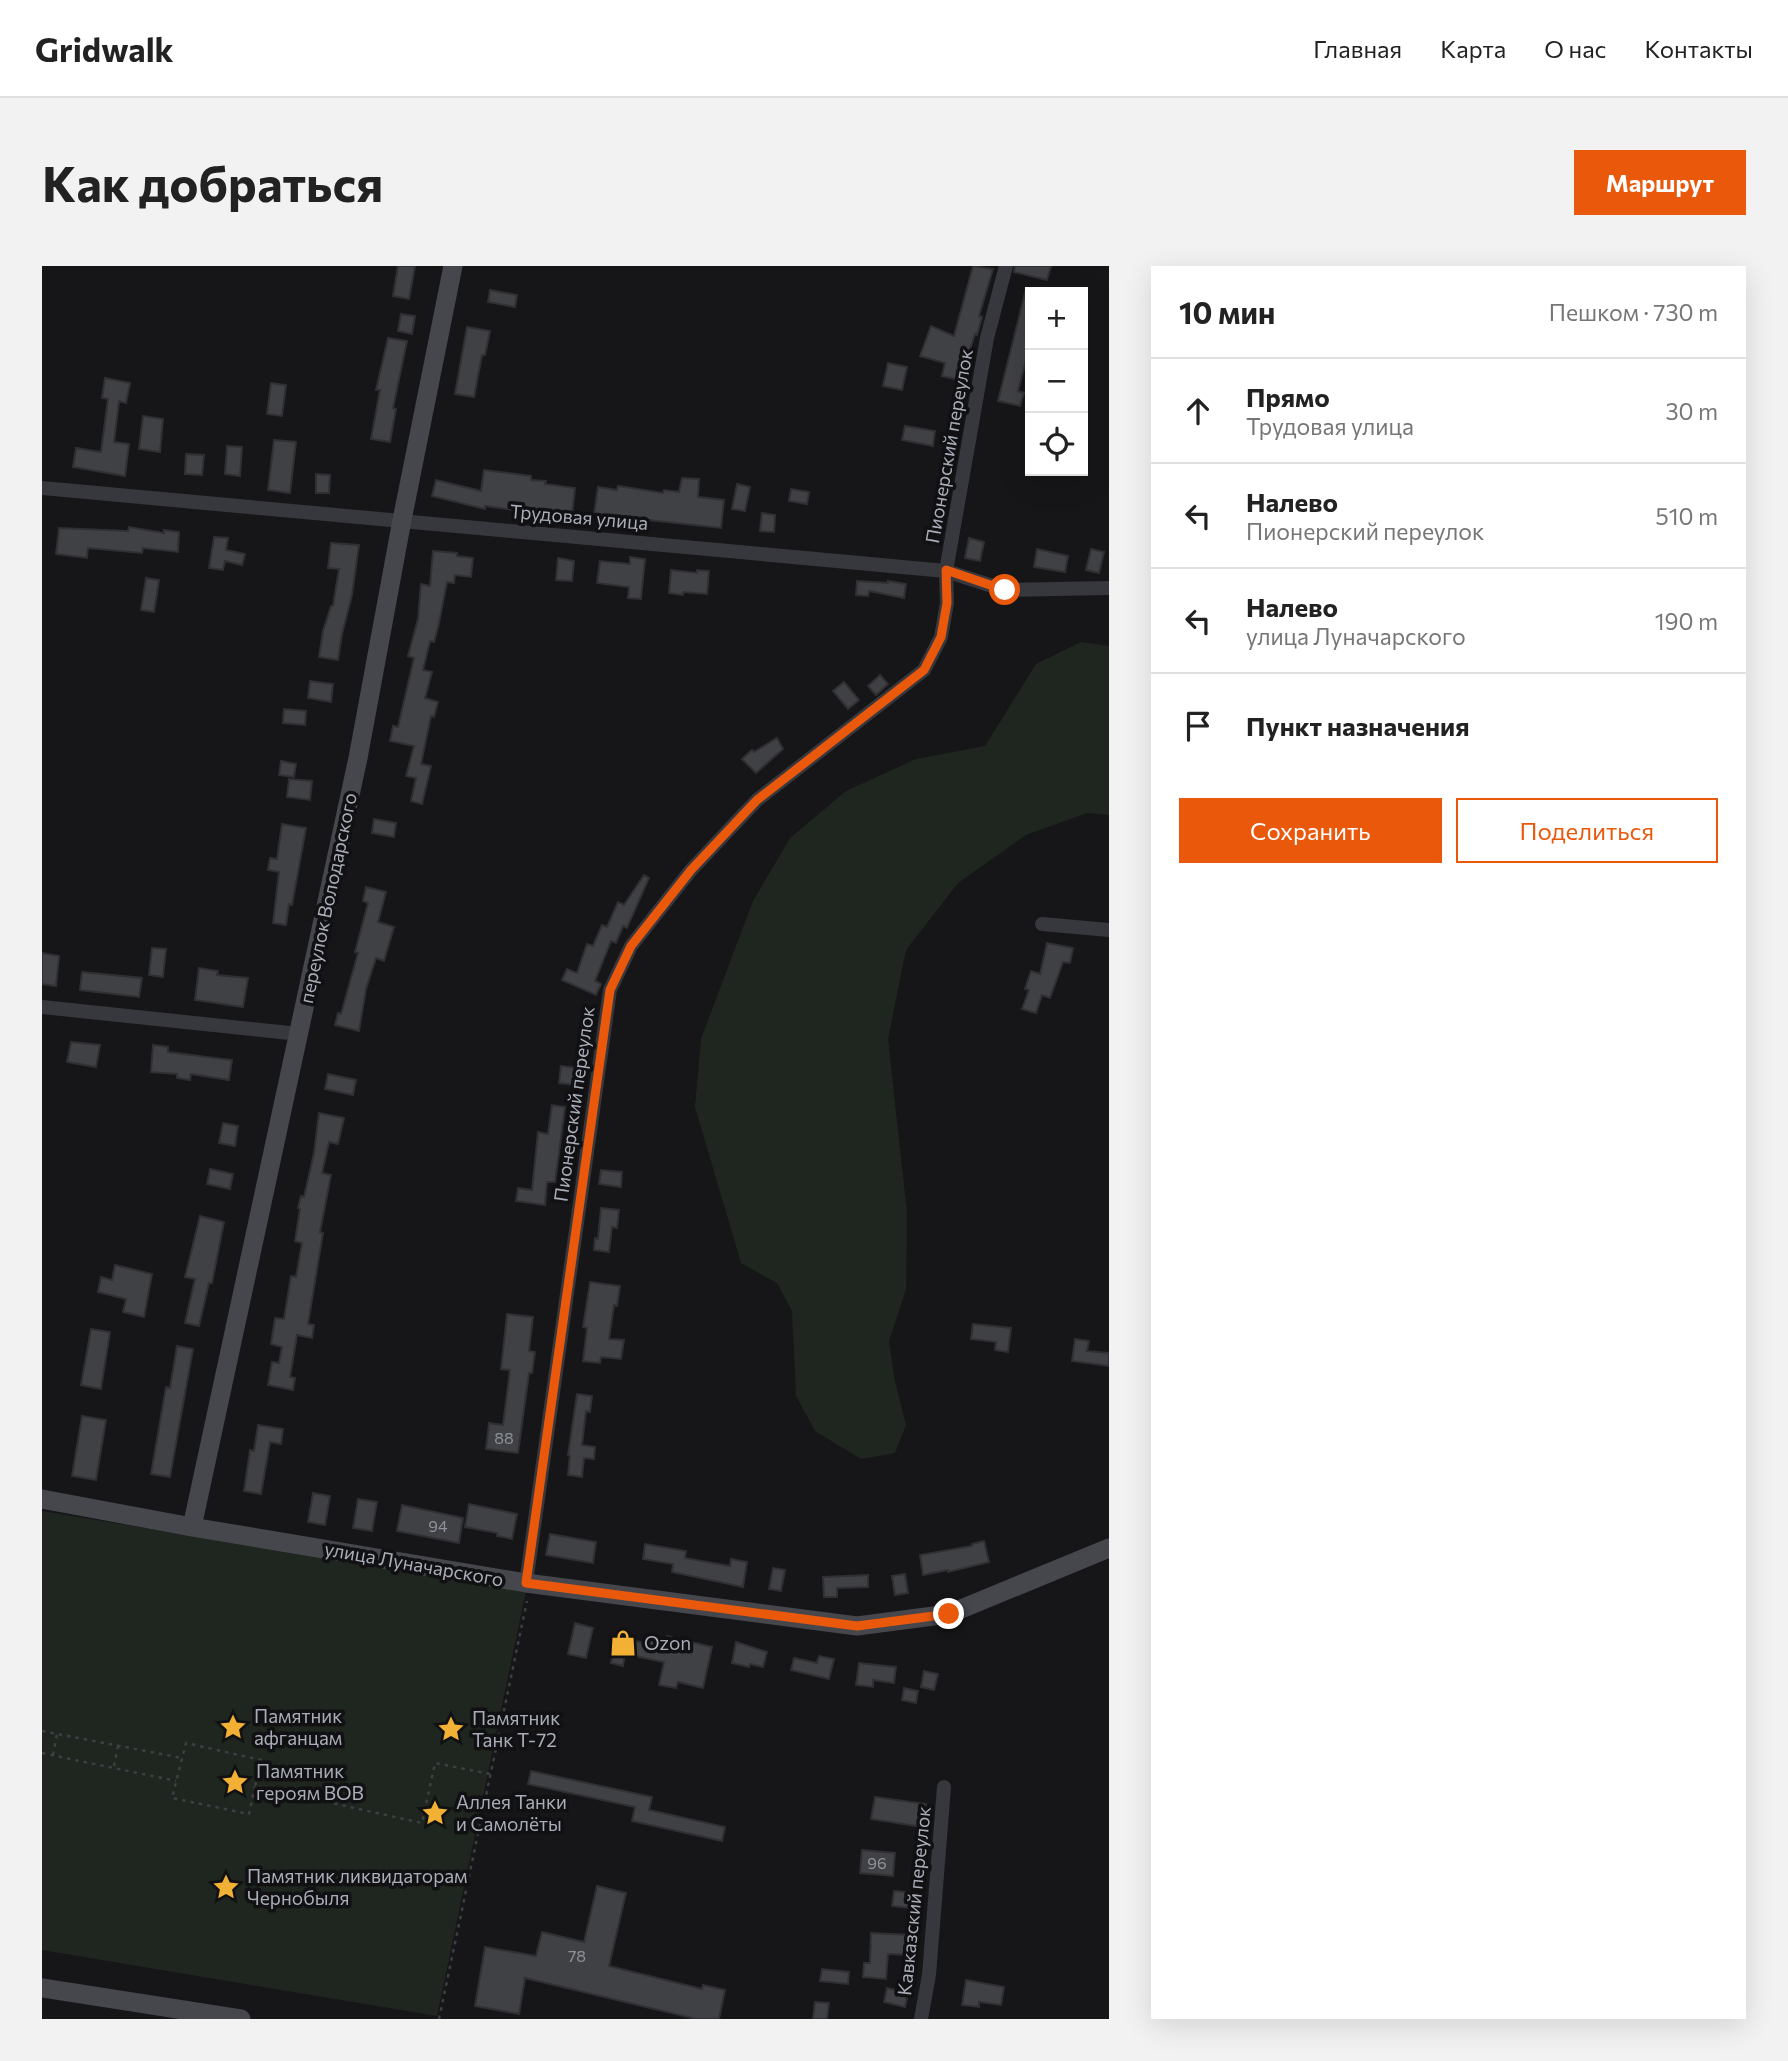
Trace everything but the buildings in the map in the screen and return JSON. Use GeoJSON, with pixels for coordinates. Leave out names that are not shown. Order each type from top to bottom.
{"type":"FeatureCollection","features":[{"type":"Feature","properties":{"kind":"street","name":"переулок Володарского"},"geometry":{"type":"LineString","coordinates":[[192,1527],[358,758],[453,266]]}},
{"type":"Feature","properties":{"kind":"street","name":"Пионерский переулок"},"geometry":{"type":"LineString","coordinates":[[528,1583],[610,990],[639,935],[691,870],[757,800],[924,670],[941,637],[947,603],[946,570],[987,338],[1006,266]]}},
{"type":"Feature","properties":{"kind":"street","name":"Трудовая улица"},"geometry":{"type":"LineString","coordinates":[[42,488],[946,570],[1005,590],[1109,588]]}},
{"type":"Feature","properties":{"kind":"street"},"geometry":{"type":"LineString","coordinates":[[1042,924],[1109,930]]}},
{"type":"Feature","properties":{"kind":"street"},"geometry":{"type":"LineString","coordinates":[[42,1007],[299,1034]]}},
{"type":"Feature","properties":{"kind":"street","name":"улица Луначарского"},"geometry":{"type":"LineString","coordinates":[[42,1499],[528,1583],[857,1626],[949,1614],[1109,1548]]}},
{"type":"Feature","properties":{"kind":"street","name":"Кавказский переулок"},"geometry":{"type":"LineString","coordinates":[[921,2019],[929,1975],[944,1787]]}},
{"type":"Feature","properties":{"kind":"street"},"geometry":{"type":"LineString","coordinates":[[42,1988],[241,2019]]}},
{"type":"Feature","properties":{"kind":"path"},"geometry":{"type":"LineString","coordinates":[[439,2019],[528,1583]]}},
{"type":"Feature","properties":{"kind":"path"},"geometry":{"type":"LineString","coordinates":[[42,1731],[182,1758]]}},
{"type":"Feature","properties":{"kind":"path"},"geometry":{"type":"LineString","coordinates":[[53,1755],[57,1734]]}},
{"type":"Feature","properties":{"kind":"path"},"geometry":{"type":"LineString","coordinates":[[186,1743],[261,1760],[249,1814],[172,1798],[182,1758],[186,1743]]}},
{"type":"Feature","properties":{"kind":"path"},"geometry":{"type":"LineString","coordinates":[[114,1768],[118,1746]]}},
{"type":"Feature","properties":{"kind":"path"},"geometry":{"type":"LineString","coordinates":[[42,1753],[176,1781]]}},
{"type":"Feature","properties":{"kind":"path"},"geometry":{"type":"LineString","coordinates":[[255,1786],[422,1823],[435,1763],[491,1774]]}},
{"type":"Feature","properties":{"kind":"shaded area"},"geometry":{"type":"Polygon","coordinates":[[[1081,642],[1109,646],[1109,815],[1087,813],[1026,835],[958,883],[906,950],[888,1039],[907,1213],[906,1289],[889,1341],[895,1382],[906,1425],[895,1453],[861,1459],[815,1431],[796,1396],[792,1311],[777,1283],[741,1263],[695,1107],[701,1039],[753,901],[790,838],[846,791],[916,759],[985,746],[1036,664],[1081,642]]]}},
{"type":"Feature","properties":{"kind":"shaded area"},"geometry":{"type":"Polygon","coordinates":[[[42,1511],[526,1591],[437,2016],[42,1950],[42,1511]]]}},
{"type":"Feature","properties":{"kind":"place","name":"Ozon"},"geometry":{"type":"Point","coordinates":[623,1643]}},
{"type":"Feature","properties":{"kind":"place","name":"Памятник афганцам"},"geometry":{"type":"Point","coordinates":[233,1727]}},
{"type":"Feature","properties":{"kind":"place","name":"Памятник Танк Т-72"},"geometry":{"type":"Point","coordinates":[451,1729]}},
{"type":"Feature","properties":{"kind":"place","name":"Памятник героям ВОВ"},"geometry":{"type":"Point","coordinates":[235,1782]}},
{"type":"Feature","properties":{"kind":"place","name":"Аллея Танки и Самолёты"},"geometry":{"type":"Point","coordinates":[435,1813]}},
{"type":"Feature","properties":{"kind":"place","name":"Памятник ликвидаторам Чернобыля"},"geometry":{"type":"Point","coordinates":[226,1887]}},
{"type":"Feature","properties":{"kind":"route"},"geometry":{"type":"LineString","coordinates":[[949,1614],[857,1626],[526,1583],[610,990],[631,946],[691,870],[757,800],[924,670],[941,637],[947,603],[946,570],[1005,590]]}}]}
